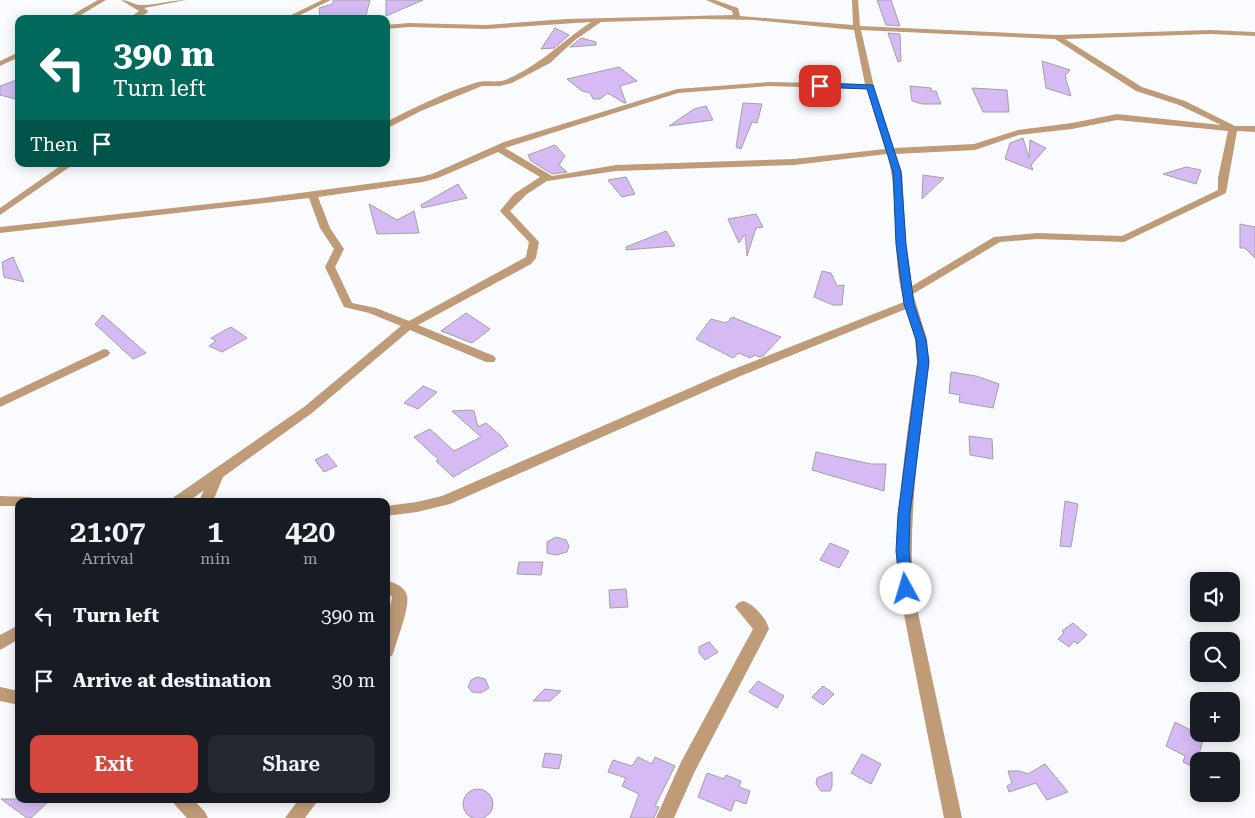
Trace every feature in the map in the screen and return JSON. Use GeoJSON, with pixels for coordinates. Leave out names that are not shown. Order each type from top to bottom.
{"type":"FeatureCollection","features":[{"type":"Feature","properties":{"kind":"street"},"geometry":{"type":"LineString","coordinates":[[75,15],[103,0]]}},
{"type":"Feature","properties":{"kind":"street"},"geometry":{"type":"LineString","coordinates":[[124,0],[144,11],[137,15]]}},
{"type":"Feature","properties":{"kind":"street"},"geometry":{"type":"LineString","coordinates":[[138,7],[183,0]]}},
{"type":"Feature","properties":{"kind":"street"},"geometry":{"type":"LineString","coordinates":[[295,15],[328,0]]}},
{"type":"Feature","properties":{"kind":"street"},"geometry":{"type":"LineString","coordinates":[[709,0],[731,7],[735,10],[737,18]]}},
{"type":"Feature","properties":{"kind":"street"},"geometry":{"type":"LineString","coordinates":[[855,0],[857,28],[870,87],[897,172],[901,244],[908,299],[921,340],[923,362],[904,514],[902,551],[906,589],[953,818]]}},
{"type":"Feature","properties":{"kind":"street"},"geometry":{"type":"LineString","coordinates":[[390,27],[409,25],[486,27],[600,20],[737,18],[857,28],[1057,37],[1210,32],[1255,34]]}},
{"type":"Feature","properties":{"kind":"street"},"geometry":{"type":"LineString","coordinates":[[390,124],[418,109],[481,84],[500,84],[509,81],[547,61],[572,38],[600,20]]}},
{"type":"Feature","properties":{"kind":"street"},"geometry":{"type":"LineString","coordinates":[[1057,37],[1138,89],[1182,103],[1233,128]]}},
{"type":"Feature","properties":{"kind":"street"},"geometry":{"type":"LineString","coordinates":[[0,56],[15,55]]}},
{"type":"Feature","properties":{"kind":"street"},"geometry":{"type":"LineString","coordinates":[[0,64],[15,56]]}},
{"type":"Feature","properties":{"kind":"street"},"geometry":{"type":"LineString","coordinates":[[0,230],[113,216],[313,196],[420,180],[435,176],[498,148],[677,91],[769,84],[870,87]]}},
{"type":"Feature","properties":{"kind":"street"},"geometry":{"type":"LineString","coordinates":[[498,148],[550,179],[616,168],[818,160],[891,151],[975,147],[1018,133],[1072,126],[1117,117],[1255,129]]}},
{"type":"Feature","properties":{"kind":"street"},"geometry":{"type":"LineString","coordinates":[[390,510],[418,507],[445,500],[604,429],[908,299],[998,239],[1045,236],[1124,239],[1180,210],[1223,191],[1223,178],[1233,128]]}},
{"type":"Feature","properties":{"kind":"street"},"geometry":{"type":"LineString","coordinates":[[0,212],[65,167]]}},
{"type":"Feature","properties":{"kind":"street"},"geometry":{"type":"LineString","coordinates":[[184,498],[308,410],[408,326],[527,262],[531,258],[534,242],[505,211],[508,205],[530,187],[546,178]]}},
{"type":"Feature","properties":{"kind":"street"},"geometry":{"type":"LineString","coordinates":[[313,196],[325,228],[339,249],[330,267],[348,305],[372,310],[490,359]]}},
{"type":"Feature","properties":{"kind":"street"},"geometry":{"type":"LineString","coordinates":[[0,403],[104,353]]}},
{"type":"Feature","properties":{"kind":"street"},"geometry":{"type":"LineString","coordinates":[[207,498],[218,473]]}},
{"type":"Feature","properties":{"kind":"street"},"geometry":{"type":"LineString","coordinates":[[0,501],[15,501]]}},
{"type":"Feature","properties":{"kind":"street"},"geometry":{"type":"LineString","coordinates":[[390,587],[400,595],[400,603],[390,637]]}},
{"type":"Feature","properties":{"kind":"street"},"geometry":{"type":"LineString","coordinates":[[665,818],[687,768],[761,629],[760,624],[742,607]]}},
{"type":"Feature","properties":{"kind":"street"},"geometry":{"type":"LineString","coordinates":[[0,643],[15,634]]}},
{"type":"Feature","properties":{"kind":"street"},"geometry":{"type":"LineString","coordinates":[[0,694],[15,697]]}},
{"type":"Feature","properties":{"kind":"street"},"geometry":{"type":"LineString","coordinates":[[184,803],[199,818]]}},
{"type":"Feature","properties":{"kind":"street"},"geometry":{"type":"LineString","coordinates":[[294,818],[307,803]]}},
{"type":"Feature","properties":{"kind":"building"},"geometry":{"type":"Polygon","coordinates":[[[333,0],[370,0],[366,15],[320,15],[319,8],[333,4],[333,0]]]}},
{"type":"Feature","properties":{"kind":"building"},"geometry":{"type":"Polygon","coordinates":[[[386,0],[423,0],[388,15],[386,15],[386,0]]]}},
{"type":"Feature","properties":{"kind":"building"},"geometry":{"type":"Polygon","coordinates":[[[877,0],[891,0],[900,26],[886,25],[877,0]]]}},
{"type":"Feature","properties":{"kind":"building"},"geometry":{"type":"Polygon","coordinates":[[[555,28],[569,35],[554,48],[541,49],[555,28]]]}},
{"type":"Feature","properties":{"kind":"building"},"geometry":{"type":"Polygon","coordinates":[[[888,33],[900,34],[901,61],[898,62],[888,33]]]}},
{"type":"Feature","properties":{"kind":"building"},"geometry":{"type":"Polygon","coordinates":[[[581,38],[596,42],[596,45],[570,47],[581,38]]]}},
{"type":"Feature","properties":{"kind":"building"},"geometry":{"type":"Polygon","coordinates":[[[1042,61],[1070,70],[1065,76],[1071,96],[1046,88],[1042,61]]]}},
{"type":"Feature","properties":{"kind":"building"},"geometry":{"type":"Polygon","coordinates":[[[619,67],[637,81],[620,86],[626,103],[608,93],[600,99],[593,99],[590,93],[582,91],[567,79],[619,67]]]}},
{"type":"Feature","properties":{"kind":"building"},"geometry":{"type":"Polygon","coordinates":[[[15,80],[15,99],[0,95],[0,86],[15,80]]]}},
{"type":"Feature","properties":{"kind":"building"},"geometry":{"type":"Polygon","coordinates":[[[910,86],[931,88],[931,91],[936,91],[941,104],[922,104],[912,101],[910,86]]]}},
{"type":"Feature","properties":{"kind":"building"},"geometry":{"type":"Polygon","coordinates":[[[972,88],[1007,90],[1009,112],[983,112],[972,88]]]}},
{"type":"Feature","properties":{"kind":"building"},"geometry":{"type":"Polygon","coordinates":[[[743,103],[762,104],[757,123],[752,122],[741,149],[736,147],[743,103]]]}},
{"type":"Feature","properties":{"kind":"building"},"geometry":{"type":"Polygon","coordinates":[[[706,106],[713,120],[669,126],[694,109],[706,106]]]}},
{"type":"Feature","properties":{"kind":"building"},"geometry":{"type":"Polygon","coordinates":[[[1023,138],[1029,158],[1030,140],[1046,148],[1031,165],[1033,170],[1005,159],[1010,143],[1023,138]]]}},
{"type":"Feature","properties":{"kind":"building"},"geometry":{"type":"Polygon","coordinates":[[[555,145],[565,156],[559,165],[567,172],[552,174],[531,161],[528,155],[555,145]]]}},
{"type":"Feature","properties":{"kind":"building"},"geometry":{"type":"Polygon","coordinates":[[[1186,167],[1201,170],[1196,184],[1163,174],[1186,167]]]}},
{"type":"Feature","properties":{"kind":"building"},"geometry":{"type":"Polygon","coordinates":[[[923,175],[944,178],[922,199],[923,175]]]}},
{"type":"Feature","properties":{"kind":"building"},"geometry":{"type":"Polygon","coordinates":[[[626,177],[635,194],[622,197],[608,180],[626,177]]]}},
{"type":"Feature","properties":{"kind":"building"},"geometry":{"type":"Polygon","coordinates":[[[458,184],[467,198],[422,208],[421,205],[458,184]]]}},
{"type":"Feature","properties":{"kind":"building"},"geometry":{"type":"Polygon","coordinates":[[[369,204],[397,220],[414,211],[419,233],[377,234],[369,204]]]}},
{"type":"Feature","properties":{"kind":"building"},"geometry":{"type":"Polygon","coordinates":[[[756,214],[763,227],[756,228],[747,256],[745,234],[739,243],[728,219],[756,214]]]}},
{"type":"Feature","properties":{"kind":"building"},"geometry":{"type":"Polygon","coordinates":[[[1240,224],[1255,227],[1255,258],[1245,248],[1240,248],[1240,224]]]}},
{"type":"Feature","properties":{"kind":"building"},"geometry":{"type":"Polygon","coordinates":[[[666,231],[675,246],[626,250],[626,247],[666,231]]]}},
{"type":"Feature","properties":{"kind":"building"},"geometry":{"type":"Polygon","coordinates":[[[13,257],[24,282],[4,277],[2,262],[13,257]]]}},
{"type":"Feature","properties":{"kind":"building"},"geometry":{"type":"Polygon","coordinates":[[[822,271],[831,273],[837,286],[844,285],[842,305],[833,305],[814,297],[822,271]]]}},
{"type":"Feature","properties":{"kind":"building"},"geometry":{"type":"Polygon","coordinates":[[[466,313],[490,329],[472,343],[441,331],[466,313]]]}},
{"type":"Feature","properties":{"kind":"building"},"geometry":{"type":"Polygon","coordinates":[[[103,315],[146,353],[133,359],[95,324],[103,315]]]}},
{"type":"Feature","properties":{"kind":"building"},"geometry":{"type":"Polygon","coordinates":[[[732,317],[781,337],[763,356],[755,355],[750,358],[739,353],[733,358],[696,339],[711,319],[726,323],[732,317]]]}},
{"type":"Feature","properties":{"kind":"building"},"geometry":{"type":"Polygon","coordinates":[[[231,327],[247,338],[222,352],[209,346],[216,341],[211,338],[231,327]]]}},
{"type":"Feature","properties":{"kind":"building"},"geometry":{"type":"Polygon","coordinates":[[[951,372],[976,376],[999,384],[993,408],[959,402],[960,395],[949,393],[951,372]]]}},
{"type":"Feature","properties":{"kind":"building"},"geometry":{"type":"Polygon","coordinates":[[[423,386],[437,392],[418,409],[404,403],[423,386]]]}},
{"type":"Feature","properties":{"kind":"building"},"geometry":{"type":"Polygon","coordinates":[[[452,411],[474,411],[478,427],[486,423],[501,436],[508,446],[453,477],[436,461],[439,460],[414,437],[430,429],[454,451],[481,437],[452,411]]]}},
{"type":"Feature","properties":{"kind":"building"},"geometry":{"type":"Polygon","coordinates":[[[969,436],[992,439],[993,459],[970,455],[969,436]]]}},
{"type":"Feature","properties":{"kind":"building"},"geometry":{"type":"Polygon","coordinates":[[[816,452],[871,464],[886,464],[884,491],[812,470],[816,452]]]}},
{"type":"Feature","properties":{"kind":"building"},"geometry":{"type":"Polygon","coordinates":[[[327,454],[337,466],[324,472],[315,460],[327,454]]]}},
{"type":"Feature","properties":{"kind":"building"},"geometry":{"type":"Polygon","coordinates":[[[1065,501],[1078,504],[1071,547],[1060,546],[1065,501]]]}},
{"type":"Feature","properties":{"kind":"building"},"geometry":{"type":"Polygon","coordinates":[[[556,537],[566,540],[569,546],[567,552],[556,555],[547,553],[547,542],[556,537]]]}},
{"type":"Feature","properties":{"kind":"building"},"geometry":{"type":"Polygon","coordinates":[[[830,543],[849,551],[839,568],[820,560],[830,543]]]}},
{"type":"Feature","properties":{"kind":"building"},"geometry":{"type":"Polygon","coordinates":[[[519,562],[543,562],[541,575],[517,574],[519,562]]]}},
{"type":"Feature","properties":{"kind":"building"},"geometry":{"type":"Polygon","coordinates":[[[626,589],[628,607],[610,608],[609,590],[626,589]]]}},
{"type":"Feature","properties":{"kind":"building"},"geometry":{"type":"Polygon","coordinates":[[[1073,623],[1087,635],[1077,644],[1074,641],[1069,647],[1058,639],[1064,633],[1062,631],[1073,623]]]}},
{"type":"Feature","properties":{"kind":"building"},"geometry":{"type":"Polygon","coordinates":[[[709,642],[718,652],[705,660],[699,653],[699,647],[709,642]]]}},
{"type":"Feature","properties":{"kind":"building"},"geometry":{"type":"Polygon","coordinates":[[[477,677],[485,679],[489,688],[481,693],[472,692],[468,687],[471,680],[477,677]]]}},
{"type":"Feature","properties":{"kind":"building"},"geometry":{"type":"Polygon","coordinates":[[[758,681],[784,696],[777,708],[749,692],[758,681]]]}},
{"type":"Feature","properties":{"kind":"building"},"geometry":{"type":"Polygon","coordinates":[[[823,686],[834,694],[823,705],[812,697],[823,686]]]}},
{"type":"Feature","properties":{"kind":"building"},"geometry":{"type":"Polygon","coordinates":[[[545,689],[561,691],[550,701],[533,701],[545,689]]]}},
{"type":"Feature","properties":{"kind":"building"},"geometry":{"type":"Polygon","coordinates":[[[1175,722],[1190,730],[1190,742],[1203,742],[1200,752],[1190,752],[1190,766],[1183,762],[1185,756],[1166,746],[1175,722]]]}},
{"type":"Feature","properties":{"kind":"building"},"geometry":{"type":"Polygon","coordinates":[[[545,753],[562,755],[559,769],[542,767],[545,753]]]}},
{"type":"Feature","properties":{"kind":"building"},"geometry":{"type":"Polygon","coordinates":[[[862,754],[881,764],[871,784],[851,773],[862,754]]]}},
{"type":"Feature","properties":{"kind":"building"},"geometry":{"type":"Polygon","coordinates":[[[638,757],[652,764],[655,757],[675,766],[655,806],[659,807],[654,818],[630,818],[639,794],[622,786],[626,778],[608,772],[613,760],[632,766],[638,757]]]}},
{"type":"Feature","properties":{"kind":"building"},"geometry":{"type":"Polygon","coordinates":[[[1045,764],[1068,792],[1047,800],[1036,783],[1009,792],[1007,786],[1012,783],[1008,771],[1019,771],[1028,774],[1045,764]]]}},
{"type":"Feature","properties":{"kind":"building"},"geometry":{"type":"Polygon","coordinates":[[[832,772],[832,787],[830,791],[821,791],[816,784],[817,778],[832,772]]]}},
{"type":"Feature","properties":{"kind":"building"},"geometry":{"type":"Polygon","coordinates":[[[707,773],[724,779],[726,775],[741,781],[739,787],[750,791],[746,804],[735,800],[731,811],[698,797],[707,773]]]}},
{"type":"Feature","properties":{"kind":"building"},"geometry":{"type":"Polygon","coordinates":[[[478,789],[489,793],[493,804],[489,815],[478,819],[467,815],[463,804],[467,793],[478,789]]]}},
{"type":"Feature","properties":{"kind":"building"},"geometry":{"type":"Polygon","coordinates":[[[1,799],[15,799],[15,803],[47,803],[31,818],[27,818],[1,799]]]}},
{"type":"Feature","properties":{"kind":"route"},"geometry":{"type":"LineString","coordinates":[[820,86],[870,87],[897,172],[901,244],[909,304],[921,340],[923,362],[904,514],[902,551],[906,589]]}}]}
